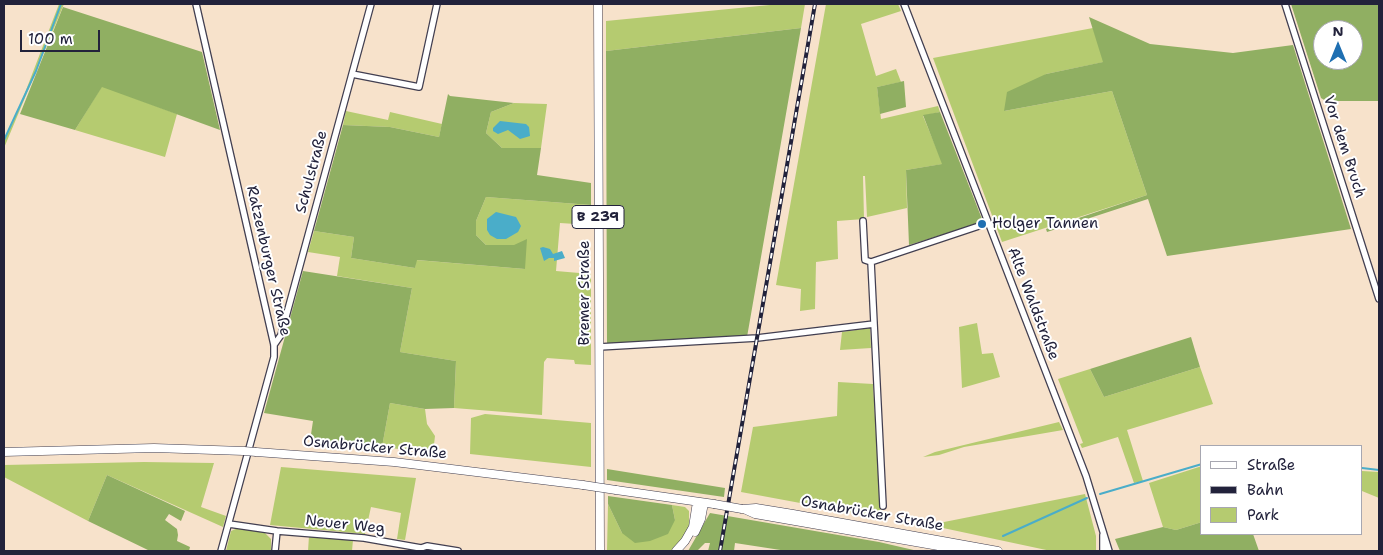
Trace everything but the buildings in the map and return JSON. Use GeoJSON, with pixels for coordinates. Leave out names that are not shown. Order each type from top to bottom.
{"type":"FeatureCollection","features":[{"type":"Feature","properties":{"kind":"main road","name":"Bremer Straße"},"geometry":{"type":"LineString","coordinates":[[598,4],[600,551]]}},
{"type":"Feature","properties":{"kind":"main road","name":"Osnabrücker Straße"},"geometry":{"type":"LineString","coordinates":[[4,452],[154,448],[244,451],[394,462],[583,485],[714,504],[742,509],[755,514],[967,551]]}},
{"type":"Feature","properties":{"kind":"main road"},"geometry":{"type":"LineString","coordinates":[[676,551],[686,541],[693,527],[701,502]]}},
{"type":"Feature","properties":{"kind":"main road"},"geometry":{"type":"LineString","coordinates":[[681,551],[690,542],[701,519],[701,502]]}},
{"type":"Feature","properties":{"kind":"main road","name":"Osnabrücker Straße"},"geometry":{"type":"LineString","coordinates":[[742,509],[756,508],[793,514],[998,551]]}},
{"type":"Feature","properties":{"kind":"street","name":"Ratzenburger Straße"},"geometry":{"type":"LineString","coordinates":[[196,4],[274,345],[274,357],[222,551]]}},
{"type":"Feature","properties":{"kind":"street","name":"Schulstraße"},"geometry":{"type":"LineString","coordinates":[[274,345],[281,335],[372,4]]}},
{"type":"Feature","properties":{"kind":"street"},"geometry":{"type":"LineString","coordinates":[[352,74],[419,87],[438,4]]}},
{"type":"Feature","properties":{"kind":"street","name":"Alte Waldstraße"},"geometry":{"type":"LineString","coordinates":[[904,4],[1094,497],[1109,551]]}},
{"type":"Feature","properties":{"kind":"street","name":"Vor dem Bruch"},"geometry":{"type":"LineString","coordinates":[[1285,4],[1379,299]]}},
{"type":"Feature","properties":{"kind":"street"},"geometry":{"type":"LineString","coordinates":[[863,221],[865,260],[871,262],[988,223]]}},
{"type":"Feature","properties":{"kind":"street"},"geometry":{"type":"LineString","coordinates":[[871,262],[883,506]]}},
{"type":"Feature","properties":{"kind":"street"},"geometry":{"type":"LineString","coordinates":[[599,347],[757,338],[874,324]]}},
{"type":"Feature","properties":{"kind":"street","name":"Neuer Weg"},"geometry":{"type":"LineString","coordinates":[[229,524],[278,531],[364,538],[420,550],[427,546],[458,551]]}},
{"type":"Feature","properties":{"kind":"street"},"geometry":{"type":"LineString","coordinates":[[275,551],[278,531]]}},
{"type":"Feature","properties":{"kind":"street","name":"Alte Waldstraße"},"geometry":{"type":"LineString","coordinates":[[1102,531],[1103,551]]}},
{"type":"Feature","properties":{"kind":"green space"},"geometry":{"type":"Polygon","coordinates":[[[59,4],[64,4],[4,148],[4,141],[18,111],[59,4]]]}},
{"type":"Feature","properties":{"kind":"green space"},"geometry":{"type":"Polygon","coordinates":[[[780,4],[805,4],[801,28],[606,51],[606,21],[780,4]]]}},
{"type":"Feature","properties":{"kind":"green space"},"geometry":{"type":"Polygon","coordinates":[[[826,4],[898,4],[901,11],[861,24],[876,76],[896,69],[901,82],[877,87],[881,119],[938,106],[940,112],[923,116],[943,164],[906,170],[907,208],[867,217],[865,176],[863,176],[864,219],[837,221],[838,259],[816,262],[815,309],[800,311],[801,289],[776,285],[826,4]]]}},
{"type":"Feature","properties":{"kind":"green space"},"geometry":{"type":"Polygon","coordinates":[[[1291,4],[1379,4],[1379,101],[1326,101],[1321,98],[1291,4]]]}},
{"type":"Feature","properties":{"kind":"green space"},"geometry":{"type":"Polygon","coordinates":[[[63,7],[202,52],[220,130],[102,87],[75,130],[20,114],[63,7]]]}},
{"type":"Feature","properties":{"kind":"green space"},"geometry":{"type":"Polygon","coordinates":[[[1089,17],[1150,44],[1233,53],[1293,45],[1351,229],[1167,256],[1148,199],[1047,232],[1046,229],[1147,195],[1112,91],[1004,111],[1007,92],[1046,74],[1103,62],[1089,17]]]}},
{"type":"Feature","properties":{"kind":"green space"},"geometry":{"type":"Polygon","coordinates":[[[801,28],[747,337],[607,344],[606,51],[801,28]]]}},
{"type":"Feature","properties":{"kind":"green space"},"geometry":{"type":"Polygon","coordinates":[[[1093,28],[1104,62],[1046,74],[1004,111],[1112,91],[1147,195],[1002,242],[933,58],[1093,28]]]}},
{"type":"Feature","properties":{"kind":"green space"},"geometry":{"type":"Polygon","coordinates":[[[904,81],[906,107],[880,114],[877,87],[904,81]]]}},
{"type":"Feature","properties":{"kind":"green space"},"geometry":{"type":"Polygon","coordinates":[[[102,86],[177,114],[165,157],[75,130],[102,86]]]}},
{"type":"Feature","properties":{"kind":"green space"},"geometry":{"type":"Polygon","coordinates":[[[448,94],[450,96],[514,103],[491,112],[486,133],[502,148],[541,148],[537,175],[591,183],[591,205],[486,197],[476,221],[476,235],[486,245],[514,245],[527,239],[525,269],[417,260],[415,268],[351,258],[354,237],[314,231],[343,125],[390,127],[439,137],[448,94]]]}},
{"type":"Feature","properties":{"kind":"green space"},"geometry":{"type":"Polygon","coordinates":[[[514,103],[547,104],[541,148],[502,148],[486,133],[491,112],[514,103]]]}},
{"type":"Feature","properties":{"kind":"green space"},"geometry":{"type":"Polygon","coordinates":[[[346,111],[388,120],[390,112],[442,124],[439,137],[390,127],[343,125],[346,111]]]}},
{"type":"Feature","properties":{"kind":"green space"},"geometry":{"type":"Polygon","coordinates":[[[940,112],[982,219],[980,223],[909,245],[906,170],[942,164],[923,115],[940,112]]]}},
{"type":"Feature","properties":{"kind":"green space"},"geometry":{"type":"Polygon","coordinates":[[[486,197],[591,205],[591,225],[560,223],[556,271],[591,274],[591,365],[575,364],[574,360],[547,358],[544,362],[542,415],[454,408],[456,361],[400,352],[412,288],[337,276],[340,257],[308,252],[314,231],[354,237],[351,258],[415,268],[416,260],[525,269],[514,245],[486,245],[476,235],[476,221],[486,197]]]}},
{"type":"Feature","properties":{"kind":"green space"},"geometry":{"type":"Polygon","coordinates":[[[303,271],[412,288],[400,352],[456,361],[454,408],[425,409],[390,403],[382,447],[310,441],[313,421],[264,413],[303,271]]]}},
{"type":"Feature","properties":{"kind":"green space"},"geometry":{"type":"Polygon","coordinates":[[[977,323],[982,354],[993,353],[1000,377],[962,388],[959,327],[977,323]]]}},
{"type":"Feature","properties":{"kind":"green space"},"geometry":{"type":"Polygon","coordinates":[[[870,328],[871,348],[840,350],[842,332],[870,328]]]}},
{"type":"Feature","properties":{"kind":"green space"},"geometry":{"type":"Polygon","coordinates":[[[1191,337],[1200,367],[1104,397],[1090,369],[1191,337]]]}},
{"type":"Feature","properties":{"kind":"green space"},"geometry":{"type":"Polygon","coordinates":[[[1200,367],[1213,404],[1127,430],[1143,481],[1134,483],[1118,437],[1082,448],[1080,444],[1083,443],[1058,379],[1090,369],[1104,397],[1200,367]]]}},
{"type":"Feature","properties":{"kind":"green space"},"geometry":{"type":"Polygon","coordinates":[[[838,382],[873,384],[881,518],[741,492],[753,427],[837,416],[838,382]]]}},
{"type":"Feature","properties":{"kind":"green space"},"geometry":{"type":"Polygon","coordinates":[[[390,403],[425,409],[427,424],[435,436],[433,453],[382,447],[390,403]]]}},
{"type":"Feature","properties":{"kind":"green space"},"geometry":{"type":"Polygon","coordinates":[[[485,414],[591,423],[591,467],[470,454],[471,418],[485,414]]]}},
{"type":"Feature","properties":{"kind":"green space"},"geometry":{"type":"Polygon","coordinates":[[[1059,422],[1063,430],[964,447],[939,455],[923,457],[935,452],[1059,422]]]}},
{"type":"Feature","properties":{"kind":"green space"},"geometry":{"type":"Polygon","coordinates":[[[144,462],[214,463],[201,507],[226,516],[223,527],[107,475],[88,521],[4,477],[4,465],[144,462]]]}},
{"type":"Feature","properties":{"kind":"green space"},"geometry":{"type":"Polygon","coordinates":[[[281,467],[416,478],[405,540],[397,539],[401,513],[371,507],[365,534],[270,525],[281,467]]]}},
{"type":"Feature","properties":{"kind":"green space"},"geometry":{"type":"Polygon","coordinates":[[[1200,467],[1200,523],[1176,530],[1163,527],[1149,483],[1200,467]]]}},
{"type":"Feature","properties":{"kind":"green space"},"geometry":{"type":"Polygon","coordinates":[[[607,469],[725,488],[724,497],[607,480],[607,469]]]}},
{"type":"Feature","properties":{"kind":"green space"},"geometry":{"type":"Polygon","coordinates":[[[1363,471],[1379,472],[1379,498],[1363,491],[1363,471]]]}},
{"type":"Feature","properties":{"kind":"green space"},"geometry":{"type":"Polygon","coordinates":[[[107,475],[185,511],[181,521],[169,514],[165,520],[177,529],[177,541],[190,547],[189,551],[150,551],[88,521],[107,475]]]}},
{"type":"Feature","properties":{"kind":"green space"},"geometry":{"type":"Polygon","coordinates":[[[1085,494],[1096,536],[1096,551],[1051,551],[929,525],[1085,494]]]}},
{"type":"Feature","properties":{"kind":"green space"},"geometry":{"type":"Polygon","coordinates":[[[608,496],[672,505],[675,520],[668,534],[650,541],[635,543],[622,533],[608,504],[608,496]]]}},
{"type":"Feature","properties":{"kind":"green space"},"geometry":{"type":"Polygon","coordinates":[[[608,504],[622,533],[675,520],[672,505],[685,507],[689,511],[689,525],[685,537],[671,551],[607,551],[608,504]]]}},
{"type":"Feature","properties":{"kind":"green space"},"geometry":{"type":"Polygon","coordinates":[[[710,513],[879,542],[918,551],[787,551],[735,543],[734,551],[708,551],[710,543],[705,543],[697,551],[688,551],[710,513]]]}},
{"type":"Feature","properties":{"kind":"green space"},"geometry":{"type":"Polygon","coordinates":[[[1200,523],[1200,535],[1253,535],[1259,551],[1120,551],[1115,539],[1163,527],[1176,530],[1200,523]]]}},
{"type":"Feature","properties":{"kind":"green space"},"geometry":{"type":"Polygon","coordinates":[[[238,528],[265,533],[271,539],[271,551],[226,551],[231,531],[238,528]]]}},
{"type":"Feature","properties":{"kind":"green space"},"geometry":{"type":"Polygon","coordinates":[[[309,536],[353,540],[352,551],[308,551],[309,536]]]}},
{"type":"Feature","properties":{"kind":"water"},"geometry":{"type":"Polygon","coordinates":[[[500,121],[526,124],[529,127],[530,136],[520,139],[508,130],[498,134],[493,131],[493,128],[500,121]]]}},
{"type":"Feature","properties":{"kind":"water"},"geometry":{"type":"Polygon","coordinates":[[[496,212],[516,217],[521,226],[518,232],[506,239],[497,239],[490,235],[487,230],[487,219],[496,212]]]}},
{"type":"Feature","properties":{"kind":"water"},"geometry":{"type":"Polygon","coordinates":[[[540,248],[550,249],[553,254],[562,251],[565,258],[554,261],[554,258],[549,258],[544,261],[540,248]]]}},
{"type":"Feature","properties":{"kind":"waterway"},"geometry":{"type":"LineString","coordinates":[[4,140],[36,71],[61,4]]}},
{"type":"Feature","properties":{"kind":"waterway"},"geometry":{"type":"LineString","coordinates":[[1100,494],[1200,465]]}},
{"type":"Feature","properties":{"kind":"waterway"},"geometry":{"type":"LineString","coordinates":[[1363,468],[1379,470]]}},
{"type":"Feature","properties":{"kind":"waterway"},"geometry":{"type":"LineString","coordinates":[[1003,536],[1087,498]]}},
{"type":"Feature","properties":{"kind":"railway"},"geometry":{"type":"LineString","coordinates":[[720,551],[815,4]]}},
{"type":"Feature","properties":{"kind":"place","name":"Holger Tannen"},"geometry":{"type":"Point","coordinates":[982,224]}}]}
